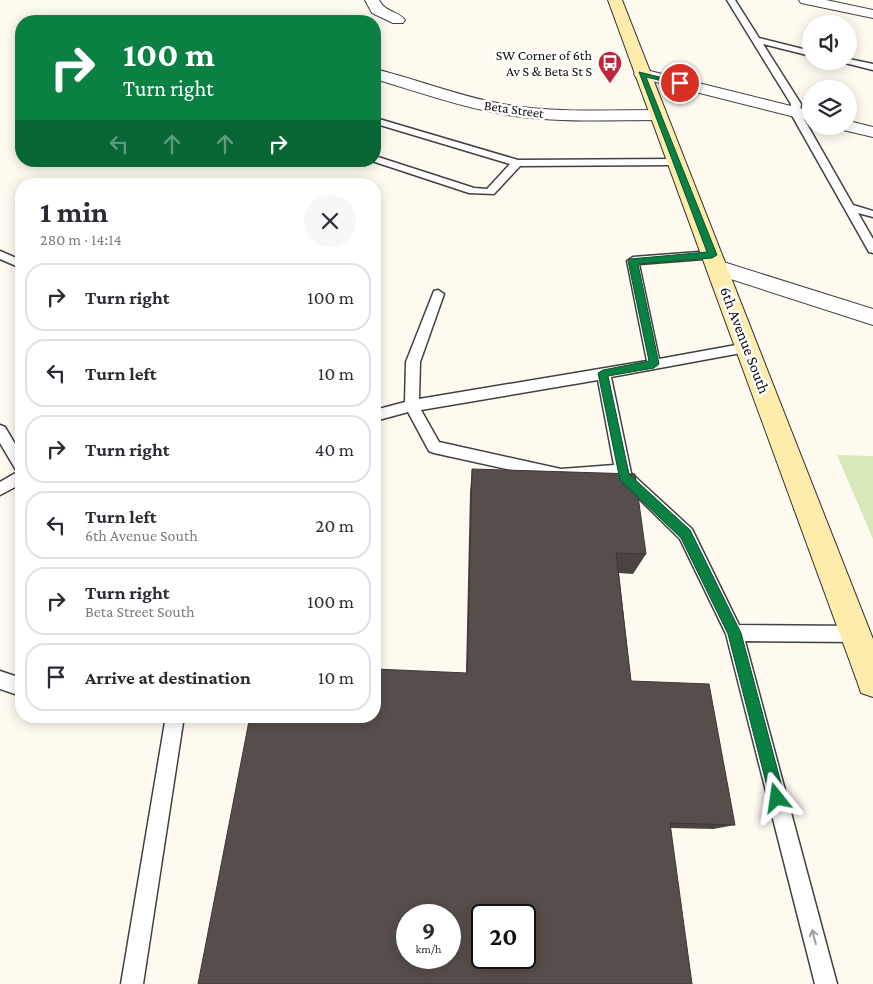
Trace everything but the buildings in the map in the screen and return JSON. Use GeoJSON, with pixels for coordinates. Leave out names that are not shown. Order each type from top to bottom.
{"type":"FeatureCollection","features":[{"type":"Feature","properties":{"kind":"main road","name":"6th Avenue South"},"geometry":{"type":"LineString","coordinates":[[615,0],[873,681]]}},
{"type":"Feature","properties":{"kind":"street"},"geometry":{"type":"LineString","coordinates":[[372,0],[377,10],[398,20]]}},
{"type":"Feature","properties":{"kind":"street"},"geometry":{"type":"LineString","coordinates":[[806,0],[873,14]]}},
{"type":"Feature","properties":{"kind":"street"},"geometry":{"type":"LineString","coordinates":[[642,74],[802,114]]}},
{"type":"Feature","properties":{"kind":"street","name":"Beta Street"},"geometry":{"type":"LineString","coordinates":[[381,76],[483,105],[509,110],[553,114],[658,115]]}},
{"type":"Feature","properties":{"kind":"street"},"geometry":{"type":"LineString","coordinates":[[857,128],[873,132]]}},
{"type":"Feature","properties":{"kind":"street"},"geometry":{"type":"LineString","coordinates":[[715,261],[873,317]]}},
{"type":"Feature","properties":{"kind":"lane"},"geometry":{"type":"LineString","coordinates":[[731,0],[802,113]]}},
{"type":"Feature","properties":{"kind":"lane"},"geometry":{"type":"LineString","coordinates":[[756,40],[802,51]]}},
{"type":"Feature","properties":{"kind":"lane"},"geometry":{"type":"LineString","coordinates":[[857,63],[873,67]]}},
{"type":"Feature","properties":{"kind":"lane"},"geometry":{"type":"LineString","coordinates":[[381,123],[517,163],[675,162]]}},
{"type":"Feature","properties":{"kind":"lane"},"geometry":{"type":"LineString","coordinates":[[813,135],[848,207],[873,249]]}},
{"type":"Feature","properties":{"kind":"lane"},"geometry":{"type":"LineString","coordinates":[[381,161],[474,191],[490,192],[517,163]]}},
{"type":"Feature","properties":{"kind":"lane"},"geometry":{"type":"LineString","coordinates":[[848,207],[873,214]]}},
{"type":"Feature","properties":{"kind":"lane"},"geometry":{"type":"LineString","coordinates":[[0,255],[15,261]]}},
{"type":"Feature","properties":{"kind":"lane"},"geometry":{"type":"LineString","coordinates":[[654,364],[633,261],[715,261]]}},
{"type":"Feature","properties":{"kind":"lane"},"geometry":{"type":"LineString","coordinates":[[438,294],[412,362],[412,406],[434,447],[560,475],[623,470]]}},
{"type":"Feature","properties":{"kind":"lane"},"geometry":{"type":"LineString","coordinates":[[381,414],[398,408],[501,392],[747,348]]}},
{"type":"Feature","properties":{"kind":"lane"},"geometry":{"type":"LineString","coordinates":[[603,373],[624,476],[686,534],[734,633],[826,984]]}},
{"type":"Feature","properties":{"kind":"lane"},"geometry":{"type":"LineString","coordinates":[[0,431],[15,456]]}},
{"type":"Feature","properties":{"kind":"lane"},"geometry":{"type":"LineString","coordinates":[[0,489],[15,480]]}},
{"type":"Feature","properties":{"kind":"lane"},"geometry":{"type":"LineString","coordinates":[[734,633],[856,634]]}},
{"type":"Feature","properties":{"kind":"lane"},"geometry":{"type":"LineString","coordinates":[[0,680],[15,685]]}},
{"type":"Feature","properties":{"kind":"lane"},"geometry":{"type":"LineString","coordinates":[[132,984],[174,723]]}},
{"type":"Feature","properties":{"kind":"green space"},"geometry":{"type":"Polygon","coordinates":[[[837,455],[873,456],[873,539],[837,455]]]}},
{"type":"Feature","properties":{"kind":"place","name":"SW Corner of 6th Av S & Beta St S"},"geometry":{"type":"Point","coordinates":[610,84]}},
{"type":"Feature","properties":{"kind":"route"},"geometry":{"type":"LineString","coordinates":[[680,83],[642,74],[712,255],[633,261],[654,364],[603,373],[624,476],[686,534],[734,633],[777,798]]}}]}
